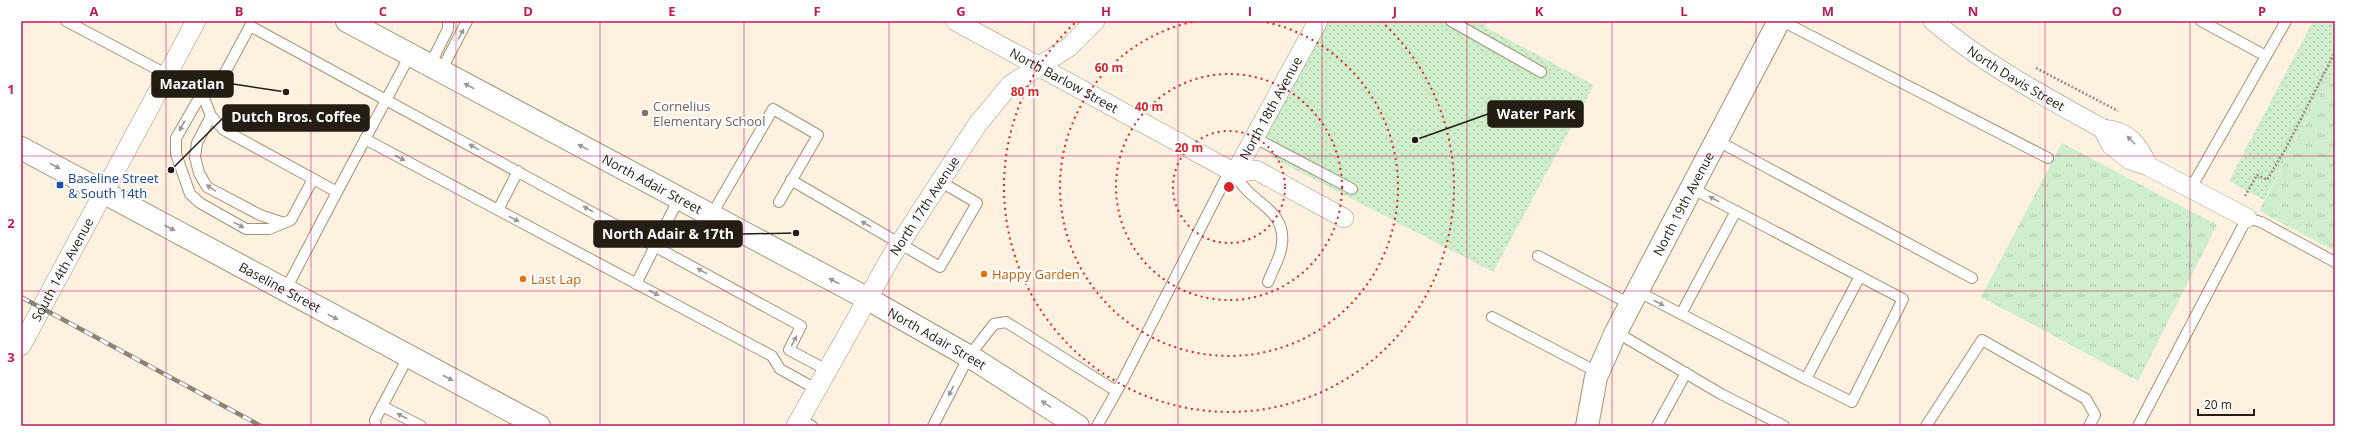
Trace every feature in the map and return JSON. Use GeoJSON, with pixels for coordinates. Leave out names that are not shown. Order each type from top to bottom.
{"type":"FeatureCollection","features":[{"type":"Feature","properties":{"kind":"main road","name":"North Adair Street"},"geometry":{"type":"LineString","coordinates":[[347,21],[868,299],[969,356],[1078,426]]}},
{"type":"Feature","properties":{"kind":"main road","name":"North 19th Avenue"},"geometry":{"type":"LineString","coordinates":[[1588,426],[1595,380],[1616,332],[1779,21]]}},
{"type":"Feature","properties":{"kind":"main road","name":"Baseline Street"},"geometry":{"type":"LineString","coordinates":[[21,148],[539,426]]}},
{"type":"Feature","properties":{"kind":"street","name":"South 14th Avenue"},"geometry":{"type":"LineString","coordinates":[[21,346],[196,21]]}},
{"type":"Feature","properties":{"kind":"street","name":"North Barlow Street"},"geometry":{"type":"LineString","coordinates":[[955,21],[1233,171]]}},
{"type":"Feature","properties":{"kind":"street","name":"North 17th Avenue"},"geometry":{"type":"LineString","coordinates":[[803,424],[816,389],[900,244],[977,125],[1010,86],[1038,66],[1069,47],[1095,21]]}},
{"type":"Feature","properties":{"kind":"street","name":"North 18th Avenue"},"geometry":{"type":"LineString","coordinates":[[1233,171],[1254,138],[1318,21]]}},
{"type":"Feature","properties":{"kind":"street","name":"North Davis Street"},"geometry":{"type":"LineString","coordinates":[[1933,21],[1992,65],[2103,129],[2111,145],[2130,160],[2148,166],[2242,215]]}},
{"type":"Feature","properties":{"kind":"street","name":"North 18th Avenue"},"geometry":{"type":"LineString","coordinates":[[1233,171],[1256,170],[1344,218]]}},
{"type":"Feature","properties":{"kind":"lane"},"geometry":{"type":"LineString","coordinates":[[66,21],[202,93],[211,116],[224,130],[337,192]]}},
{"type":"Feature","properties":{"kind":"lane"},"geometry":{"type":"LineString","coordinates":[[436,68],[448,29],[448,21]]}},
{"type":"Feature","properties":{"kind":"lane"},"geometry":{"type":"LineString","coordinates":[[436,68],[467,21]]}},
{"type":"Feature","properties":{"kind":"lane"},"geometry":{"type":"LineString","coordinates":[[1451,21],[1541,72]]}},
{"type":"Feature","properties":{"kind":"lane"},"geometry":{"type":"LineString","coordinates":[[1782,21],[2048,158]]}},
{"type":"Feature","properties":{"kind":"lane"},"geometry":{"type":"LineString","coordinates":[[2201,21],[2266,56]]}},
{"type":"Feature","properties":{"kind":"lane"},"geometry":{"type":"LineString","coordinates":[[2191,188],[2286,21]]}},
{"type":"Feature","properties":{"kind":"lane"},"geometry":{"type":"LineString","coordinates":[[313,179],[291,220],[269,229],[246,229],[200,203],[190,194],[175,144],[180,129],[202,93],[221,80],[250,26],[801,326],[789,350],[827,370]]}},
{"type":"Feature","properties":{"kind":"lane"},"geometry":{"type":"LineString","coordinates":[[285,291],[410,55]]}},
{"type":"Feature","properties":{"kind":"lane"},"geometry":{"type":"LineString","coordinates":[[711,216],[773,109],[818,135],[779,202]]}},
{"type":"Feature","properties":{"kind":"lane"},"geometry":{"type":"LineString","coordinates":[[211,116],[197,143],[195,157],[199,173],[207,187],[260,215],[284,222]]}},
{"type":"Feature","properties":{"kind":"lane"},"geometry":{"type":"LineString","coordinates":[[1254,138],[1352,189]]}},
{"type":"Feature","properties":{"kind":"lane"},"geometry":{"type":"LineString","coordinates":[[365,139],[772,356],[780,369],[816,389]]}},
{"type":"Feature","properties":{"kind":"lane"},"geometry":{"type":"LineString","coordinates":[[1716,140],[1972,278]]}},
{"type":"Feature","properties":{"kind":"lane"},"geometry":{"type":"LineString","coordinates":[[498,210],[518,171]]}},
{"type":"Feature","properties":{"kind":"lane"},"geometry":{"type":"LineString","coordinates":[[1097,426],[1233,171],[1247,192],[1274,214],[1282,226],[1282,246],[1268,282]]}},
{"type":"Feature","properties":{"kind":"lane"},"geometry":{"type":"LineString","coordinates":[[791,180],[940,267],[977,203],[941,182]]}},
{"type":"Feature","properties":{"kind":"lane"},"geometry":{"type":"LineString","coordinates":[[1538,256],[1634,298],[1681,314],[1852,402],[1903,299],[1691,188]]}},
{"type":"Feature","properties":{"kind":"lane"},"geometry":{"type":"LineString","coordinates":[[636,284],[679,198]]}},
{"type":"Feature","properties":{"kind":"lane"},"geometry":{"type":"LineString","coordinates":[[1681,314],[1736,211]]}},
{"type":"Feature","properties":{"kind":"lane"},"geometry":{"type":"LineString","coordinates":[[2138,426],[2242,215],[2261,222],[2335,262]]}},
{"type":"Feature","properties":{"kind":"lane"},"geometry":{"type":"LineString","coordinates":[[1806,379],[1860,276]]}},
{"type":"Feature","properties":{"kind":"lane"},"geometry":{"type":"LineString","coordinates":[[1492,317],[1595,380]]}},
{"type":"Feature","properties":{"kind":"lane"},"geometry":{"type":"LineString","coordinates":[[933,426],[969,356],[994,324],[1006,322],[1116,391]]}},
{"type":"Feature","properties":{"kind":"lane"},"geometry":{"type":"LineString","coordinates":[[1616,332],[1721,394],[1784,426]]}},
{"type":"Feature","properties":{"kind":"lane"},"geometry":{"type":"LineString","coordinates":[[1926,426],[1982,340],[2086,399],[2095,414],[2089,426]]}},
{"type":"Feature","properties":{"kind":"lane"},"geometry":{"type":"LineString","coordinates":[[376,426],[375,420],[408,357]]}},
{"type":"Feature","properties":{"kind":"lane"},"geometry":{"type":"LineString","coordinates":[[1657,426],[1686,373]]}},
{"type":"Feature","properties":{"kind":"lane"},"geometry":{"type":"LineString","coordinates":[[382,406],[421,426]]}},
{"type":"Feature","properties":{"kind":"path"},"geometry":{"type":"LineString","coordinates":[[2242,215],[2258,175],[2267,180],[2335,52]]}},
{"type":"Feature","properties":{"kind":"green space"},"geometry":{"type":"Polygon","coordinates":[[[1326,21],[1488,21],[1485,27],[1594,85],[1493,272],[1273,158],[1265,147],[1266,132],[1326,21]]]}},
{"type":"Feature","properties":{"kind":"green space"},"geometry":{"type":"Polygon","coordinates":[[[2313,21],[2335,21],[2335,65],[2264,200],[2229,181],[2313,21]]]}},
{"type":"Feature","properties":{"kind":"green space"},"geometry":{"type":"Polygon","coordinates":[[[2335,65],[2335,251],[2259,211],[2335,65]]]}},
{"type":"Feature","properties":{"kind":"green space"},"geometry":{"type":"Polygon","coordinates":[[[2062,143],[2217,225],[2138,381],[1981,297],[2062,143]]]}},
{"type":"Feature","properties":{"kind":"railway"},"geometry":{"type":"LineString","coordinates":[[21,297],[261,426]]}},
{"type":"Feature","properties":{"kind":"place","name":"Mazatlan"},"geometry":{"type":"Point","coordinates":[286,92]}},
{"type":"Feature","properties":{"kind":"place","name":"Cornelius Elementary School"},"geometry":{"type":"Point","coordinates":[645,113]}},
{"type":"Feature","properties":{"kind":"place","name":"Water Park"},"geometry":{"type":"Point","coordinates":[1415,140]}},
{"type":"Feature","properties":{"kind":"place","name":"Dutch Bros. Coffee"},"geometry":{"type":"Point","coordinates":[171,170]}},
{"type":"Feature","properties":{"kind":"place","name":"Baseline Street & South 14th"},"geometry":{"type":"Point","coordinates":[60,185]}},
{"type":"Feature","properties":{"kind":"place","name":"North Adair & 17th"},"geometry":{"type":"Point","coordinates":[796,233]}},
{"type":"Feature","properties":{"kind":"place","name":"Happy Garden"},"geometry":{"type":"Point","coordinates":[984,274]}},
{"type":"Feature","properties":{"kind":"place","name":"Last Lap"},"geometry":{"type":"Point","coordinates":[523,279]}}]}
